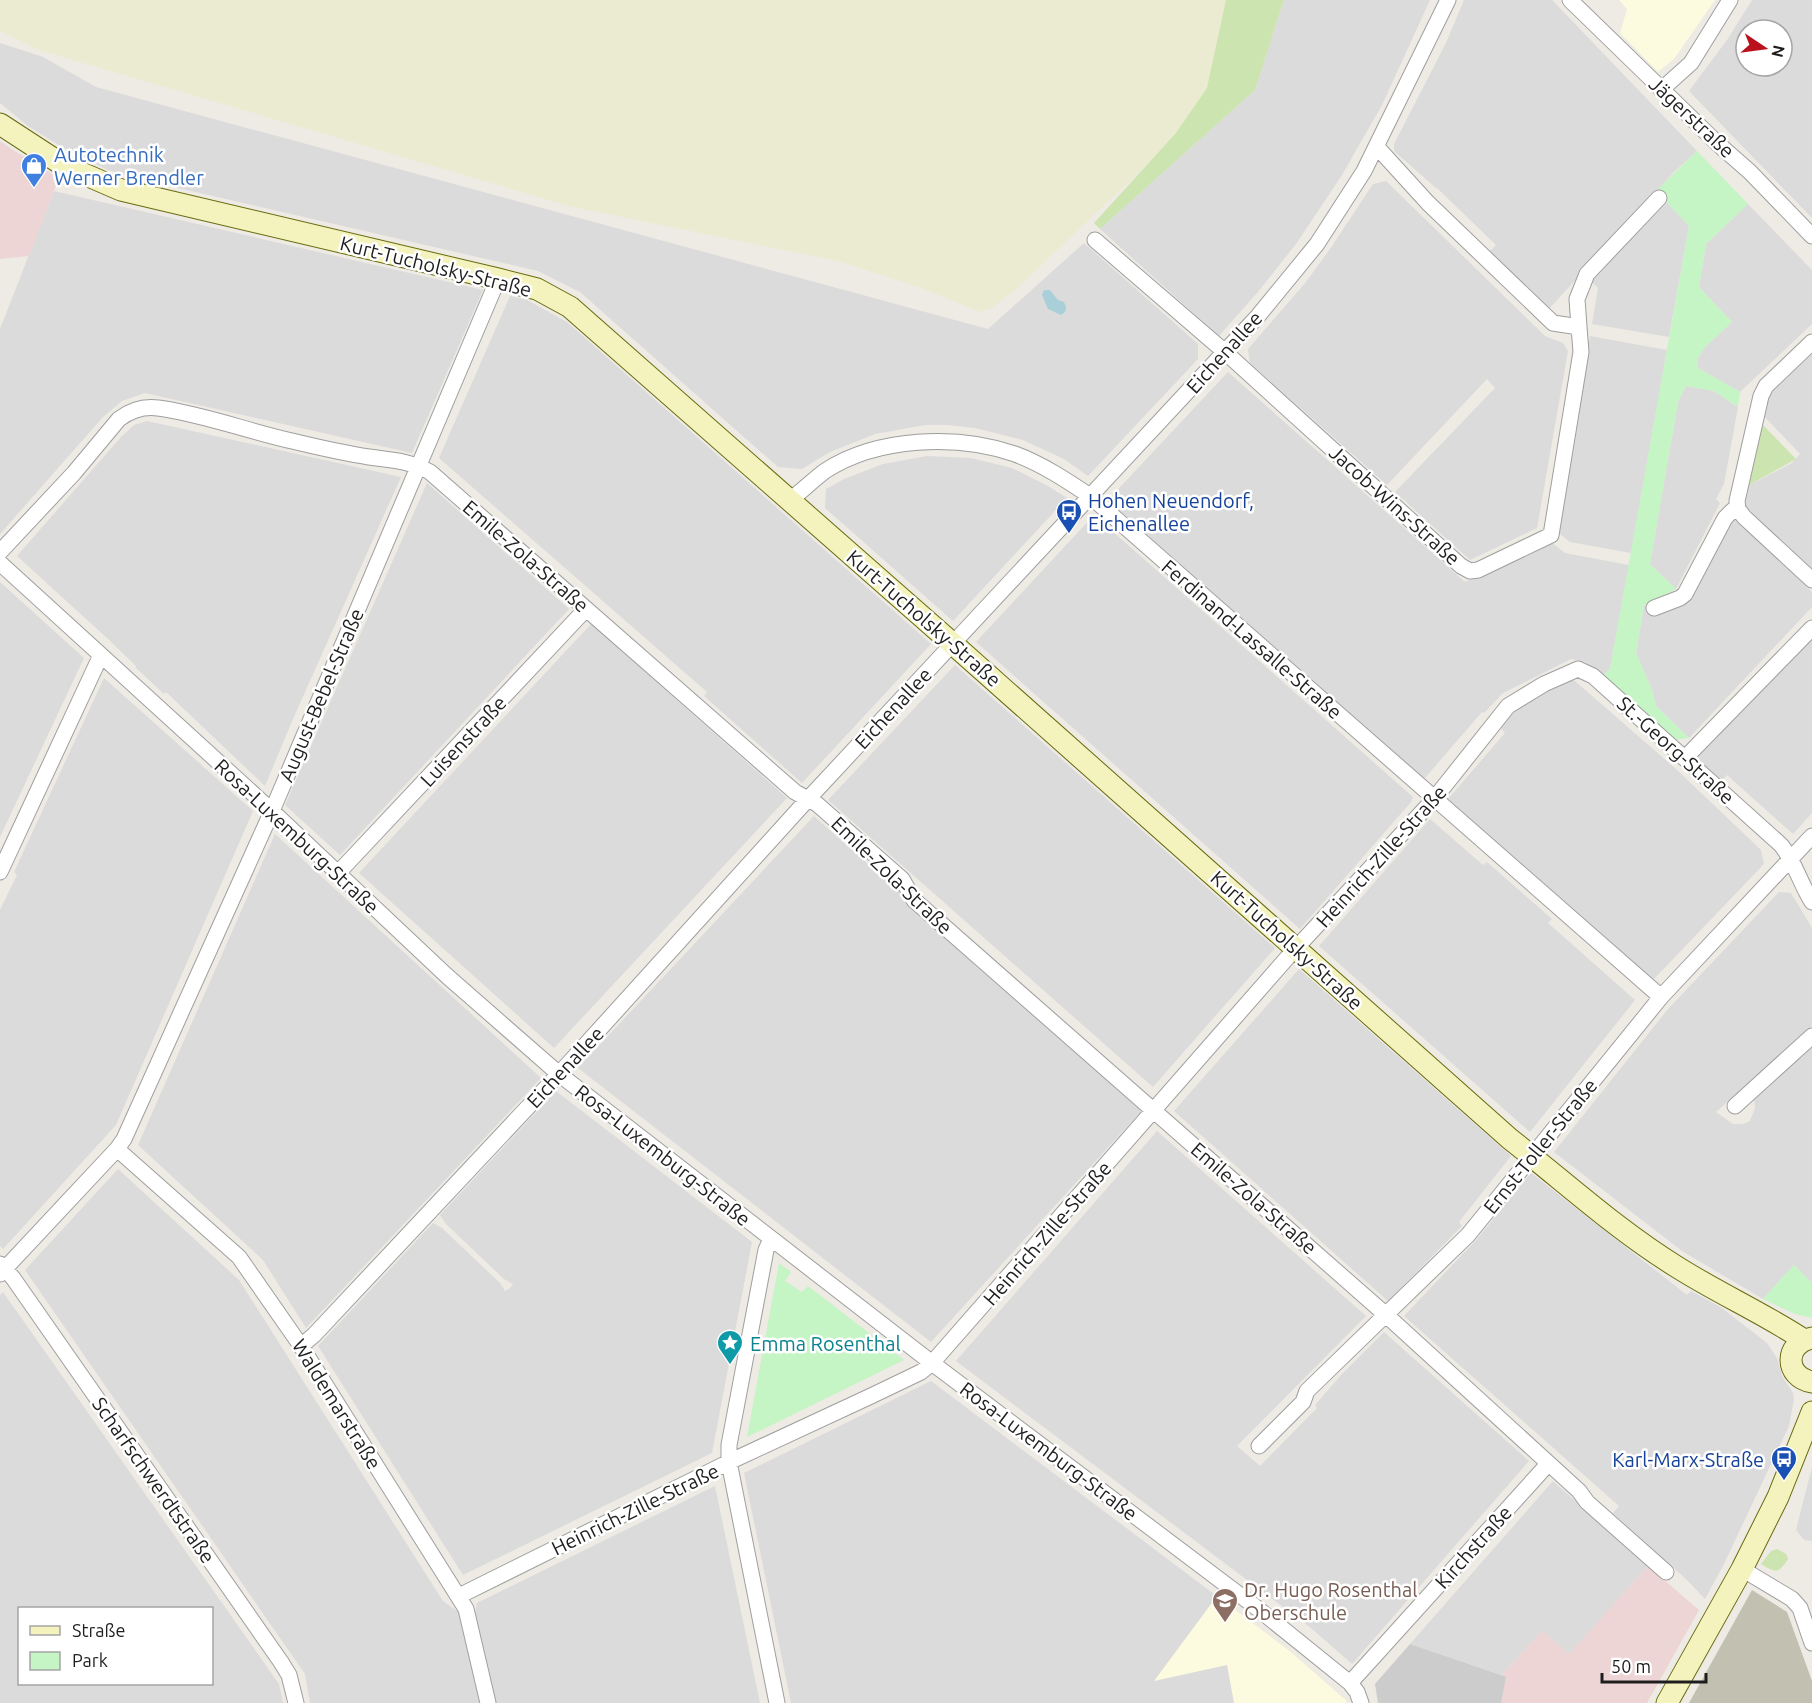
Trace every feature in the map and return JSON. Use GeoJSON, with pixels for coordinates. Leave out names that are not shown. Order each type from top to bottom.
{"type":"FeatureCollection","features":[{"type":"Feature","properties":{"kind":"main road","name":"Kurt-Tucholsky-Straße"},"geometry":{"type":"LineString","coordinates":[[0,124],[63,165],[120,190],[537,289],[570,307],[1533,1156],[1630,1235],[1802,1344]]}},
{"type":"Feature","properties":{"kind":"main road"},"geometry":{"type":"LineString","coordinates":[[1802,1344],[1793,1370],[1808,1381],[1802,1437]]}},
{"type":"Feature","properties":{"kind":"main road"},"geometry":{"type":"LineString","coordinates":[[1667,1703],[1742,1569],[1778,1497],[1812,1412]]}},
{"type":"Feature","properties":{"kind":"street","name":"Eichenallee"},"geometry":{"type":"LineString","coordinates":[[301,1346],[314,1335],[559,1074],[808,799],[1258,316],[1317,244],[1377,147],[1448,0]]}},
{"type":"Feature","properties":{"kind":"street","name":"Jägerstraße"},"geometry":{"type":"LineString","coordinates":[[1570,0],[1661,90],[1750,172],[1812,236]]}},
{"type":"Feature","properties":{"kind":"street"},"geometry":{"type":"LineString","coordinates":[[1661,90],[1691,63],[1730,0]]}},
{"type":"Feature","properties":{"kind":"street"},"geometry":{"type":"LineString","coordinates":[[1377,147],[1428,203],[1553,324],[1579,327]]}},
{"type":"Feature","properties":{"kind":"street","name":"Jacob-Wins-Straße"},"geometry":{"type":"LineString","coordinates":[[1095,240],[1225,352],[1461,566],[1470,571],[1478,570],[1551,535],[1581,352],[1577,299],[1587,274],[1659,198]]}},
{"type":"Feature","properties":{"kind":"street","name":"August-Bebel-Straße"},"geometry":{"type":"LineString","coordinates":[[2,1268],[117,1149],[124,1138],[272,811],[498,279]]}},
{"type":"Feature","properties":{"kind":"street"},"geometry":{"type":"LineString","coordinates":[[1812,342],[1766,386],[1761,396],[1737,501],[1738,509],[1812,580]]}},
{"type":"Feature","properties":{"kind":"street","name":"Emile-Zola-Straße"},"geometry":{"type":"LineString","coordinates":[[0,552],[74,473],[119,419],[136,409],[157,408],[294,442],[418,465],[430,472],[795,792],[817,804],[902,879],[914,900],[1385,1314],[1579,1491],[1587,1502],[1666,1572]]}},
{"type":"Feature","properties":{"kind":"street","name":"Ferdinand-Lassalle-Straße"},"geometry":{"type":"LineString","coordinates":[[790,500],[826,471],[866,452],[912,442],[969,442],[1015,454],[1053,471],[1090,496],[1661,997]]}},
{"type":"Feature","properties":{"kind":"street"},"geometry":{"type":"LineString","coordinates":[[1654,608],[1685,594],[1725,518],[1733,510],[1738,509]]}},
{"type":"Feature","properties":{"kind":"street","name":"Rosa-Luxemburg-Straße"},"geometry":{"type":"LineString","coordinates":[[0,563],[272,811],[447,976],[559,1074],[932,1364],[1257,1608],[1350,1683],[1361,1703]]}},
{"type":"Feature","properties":{"kind":"street","name":"Luisenstraße"},"geometry":{"type":"LineString","coordinates":[[338,873],[586,609]]}},
{"type":"Feature","properties":{"kind":"street"},"geometry":{"type":"LineString","coordinates":[[1685,758],[1812,628]]}},
{"type":"Feature","properties":{"kind":"street"},"geometry":{"type":"LineString","coordinates":[[0,872],[100,655]]}},
{"type":"Feature","properties":{"kind":"street","name":"St.-Georg-Straße"},"geometry":{"type":"LineString","coordinates":[[1508,706],[1558,676],[1578,669],[1593,676],[1781,845],[1791,858],[1800,883],[1812,902]]}},
{"type":"Feature","properties":{"kind":"street","name":"Heinrich-Zille-Straße"},"geometry":{"type":"LineString","coordinates":[[459,1596],[729,1462],[921,1372],[932,1364],[1297,948],[1434,799],[1508,706]]}},
{"type":"Feature","properties":{"kind":"street","name":"Ernst-Toller-Straße"},"geometry":{"type":"LineString","coordinates":[[1259,1446],[1303,1402],[1307,1391],[1468,1235],[1661,997],[1812,836]]}},
{"type":"Feature","properties":{"kind":"street"},"geometry":{"type":"LineString","coordinates":[[1735,1106],[1812,1036]]}},
{"type":"Feature","properties":{"kind":"street","name":"Waldemarstraße"},"geometry":{"type":"LineString","coordinates":[[117,1149],[239,1257],[301,1346],[466,1609],[488,1703]]}},
{"type":"Feature","properties":{"kind":"street"},"geometry":{"type":"LineString","coordinates":[[771,1239],[766,1250],[729,1445],[729,1462],[777,1703]]}},
{"type":"Feature","properties":{"kind":"street","name":"Scharfschwerdtstraße"},"geometry":{"type":"LineString","coordinates":[[2,1268],[281,1662],[289,1675],[296,1703]]}},
{"type":"Feature","properties":{"kind":"street","name":"Kirchstraße"},"geometry":{"type":"LineString","coordinates":[[1350,1683],[1548,1464]]}},
{"type":"Feature","properties":{"kind":"street"},"geometry":{"type":"LineString","coordinates":[[1742,1569],[1792,1599],[1800,1608],[1812,1643]]}},
{"type":"Feature","properties":{"kind":"shaded area"},"geometry":{"type":"Polygon","coordinates":[[[1284,0],[1430,0],[1382,105],[1342,175],[1296,244],[1219,336],[1100,229],[1255,90],[1284,0]]]}},
{"type":"Feature","properties":{"kind":"shaded area"},"geometry":{"type":"Polygon","coordinates":[[[1464,0],[1552,0],[1697,151],[1674,172],[1548,310],[1489,252],[1496,245],[1437,188],[1394,151],[1394,144],[1446,43],[1464,0]]]}},
{"type":"Feature","properties":{"kind":"shaded area"},"geometry":{"type":"Polygon","coordinates":[[[1619,0],[1715,0],[1674,59],[1658,72],[1620,33],[1627,9],[1619,0]]]}},
{"type":"Feature","properties":{"kind":"shaded area"},"geometry":{"type":"Polygon","coordinates":[[[1752,0],[1812,0],[1812,218],[1689,91],[1734,29],[1734,78],[1794,78],[1794,18],[1741,18],[1752,0]]]}},
{"type":"Feature","properties":{"kind":"shaded area"},"geometry":{"type":"Polygon","coordinates":[[[0,43],[43,57],[96,87],[988,329],[1084,243],[1198,344],[1198,359],[1088,476],[1064,459],[1023,440],[975,428],[948,425],[925,425],[875,434],[830,452],[802,469],[778,467],[580,292],[538,271],[148,181],[108,170],[70,152],[28,126],[0,103],[0,43]]]}},
{"type":"Feature","properties":{"kind":"shaded area"},"geometry":{"type":"Polygon","coordinates":[[[0,141],[59,178],[29,256],[0,259],[0,141]]]}},
{"type":"Feature","properties":{"kind":"shaded area"},"geometry":{"type":"Polygon","coordinates":[[[1386,181],[1545,336],[1563,343],[1568,351],[1537,528],[1470,560],[1395,492],[1495,388],[1487,379],[1387,485],[1250,363],[1248,349],[1306,282],[1373,184],[1386,181]]]}},
{"type":"Feature","properties":{"kind":"shaded area"},"geometry":{"type":"Polygon","coordinates":[[[54,191],[483,290],[412,453],[145,393],[122,401],[103,417],[0,534],[0,329],[54,191]]]}},
{"type":"Feature","properties":{"kind":"shaded area"},"geometry":{"type":"Polygon","coordinates":[[[1662,197],[1689,226],[1669,337],[1592,324],[1598,288],[1588,278],[1662,197]]]}},
{"type":"Feature","properties":{"kind":"shaded area"},"geometry":{"type":"Polygon","coordinates":[[[1748,204],[1812,270],[1812,324],[1740,392],[1698,368],[1697,359],[1705,347],[1732,322],[1699,287],[1706,244],[1748,204]]]}},
{"type":"Feature","properties":{"kind":"shaded area"},"geometry":{"type":"Polygon","coordinates":[[[510,296],[527,300],[567,322],[931,644],[802,783],[704,696],[707,692],[439,458],[510,296]]]}},
{"type":"Feature","properties":{"kind":"shaded area"},"geometry":{"type":"Polygon","coordinates":[[[1590,336],[1667,350],[1631,553],[1570,542],[1555,530],[1590,336]]]}},
{"type":"Feature","properties":{"kind":"shaded area"},"geometry":{"type":"Polygon","coordinates":[[[1812,353],[1812,570],[1745,506],[1749,485],[1792,463],[1800,454],[1761,413],[1764,398],[1812,353]]]}},
{"type":"Feature","properties":{"kind":"shaded area"},"geometry":{"type":"Polygon","coordinates":[[[1228,372],[1465,582],[1551,542],[1565,553],[1629,565],[1610,669],[1602,677],[1585,662],[1571,659],[1503,693],[1484,713],[1482,712],[1424,779],[1108,500],[1228,372]]]}},
{"type":"Feature","properties":{"kind":"shaded area"},"geometry":{"type":"Polygon","coordinates":[[[1686,386],[1714,391],[1738,407],[1724,484],[1716,499],[1720,503],[1676,589],[1650,564],[1678,402],[1686,386]]]}},
{"type":"Feature","properties":{"kind":"shaded area"},"geometry":{"type":"Polygon","coordinates":[[[147,421],[401,477],[265,786],[17,556],[121,437],[134,425],[147,421]]]}},
{"type":"Feature","properties":{"kind":"shaded area"},"geometry":{"type":"Polygon","coordinates":[[[927,456],[971,458],[1012,468],[1067,498],[953,621],[825,508],[826,489],[844,479],[883,464],[927,456]]]}},
{"type":"Feature","properties":{"kind":"shaded area"},"geometry":{"type":"Polygon","coordinates":[[[427,483],[569,609],[340,855],[285,805],[427,483]]]}},
{"type":"Feature","properties":{"kind":"shaded area"},"geometry":{"type":"Polygon","coordinates":[[[1730,512],[1812,592],[1812,607],[1689,738],[1656,706],[1652,690],[1636,653],[1644,605],[1654,614],[1685,598],[1730,512]]]}},
{"type":"Feature","properties":{"kind":"shaded area"},"geometry":{"type":"Polygon","coordinates":[[[1094,515],[1413,797],[1300,929],[976,642],[1094,515]]]}},
{"type":"Feature","properties":{"kind":"shaded area"},"geometry":{"type":"Polygon","coordinates":[[[0,582],[84,658],[0,837],[0,582]]]}},
{"type":"Feature","properties":{"kind":"shaded area"},"geometry":{"type":"Polygon","coordinates":[[[591,624],[787,798],[554,1048],[359,873],[591,624]]]}},
{"type":"Feature","properties":{"kind":"shaded area"},"geometry":{"type":"Polygon","coordinates":[[[1812,629],[1812,813],[1793,834],[1727,775],[1720,782],[1690,754],[1812,629]]]}},
{"type":"Feature","properties":{"kind":"shaded area"},"geometry":{"type":"Polygon","coordinates":[[[955,665],[1275,948],[1153,1087],[828,800],[955,665]]]}},
{"type":"Feature","properties":{"kind":"shaded area"},"geometry":{"type":"Polygon","coordinates":[[[104,678],[253,811],[116,1125],[3,1249],[0,1246],[0,910],[17,875],[14,872],[104,678]]]}},
{"type":"Feature","properties":{"kind":"shaded area"},"geometry":{"type":"Polygon","coordinates":[[[1571,680],[1575,681],[1676,769],[1761,850],[1764,864],[1652,981],[1448,799],[1505,733],[1500,727],[1521,704],[1571,680]]]}},
{"type":"Feature","properties":{"kind":"shaded area"},"geometry":{"type":"Polygon","coordinates":[[[814,816],[1143,1109],[931,1342],[578,1068],[814,816]]]}},
{"type":"Feature","properties":{"kind":"shaded area"},"geometry":{"type":"Polygon","coordinates":[[[1430,819],[1483,865],[1487,862],[1552,919],[1548,923],[1635,1000],[1530,1132],[1319,946],[1430,819]]]}},
{"type":"Feature","properties":{"kind":"shaded area"},"geometry":{"type":"Polygon","coordinates":[[[275,834],[541,1078],[306,1328],[263,1260],[138,1145],[275,834]]]}},
{"type":"Feature","properties":{"kind":"shaded area"},"geometry":{"type":"Polygon","coordinates":[[[1779,892],[1791,893],[1812,928],[1812,1026],[1716,1112],[1733,1124],[1750,1121],[1755,1108],[1754,1098],[1812,1040],[1812,1283],[1794,1265],[1763,1299],[1682,1251],[1554,1152],[1668,1009],[1779,892]]]}},
{"type":"Feature","properties":{"kind":"shaded area"},"geometry":{"type":"Polygon","coordinates":[[[1299,969],[1511,1156],[1459,1222],[1462,1226],[1388,1301],[1174,1111],[1299,969]]]}},
{"type":"Feature","properties":{"kind":"shaded area"},"geometry":{"type":"Polygon","coordinates":[[[556,1091],[752,1242],[712,1453],[463,1575],[318,1346],[433,1223],[442,1228],[500,1283],[505,1291],[510,1288],[513,1284],[504,1279],[446,1224],[440,1215],[556,1091]]]}},
{"type":"Feature","properties":{"kind":"shaded area"},"geometry":{"type":"Polygon","coordinates":[[[1157,1131],[1366,1316],[1237,1446],[1260,1466],[1317,1408],[1315,1405],[1342,1374],[1384,1332],[1529,1461],[1352,1664],[1311,1628],[956,1361],[1157,1131]]]}},
{"type":"Feature","properties":{"kind":"shaded area"},"geometry":{"type":"Polygon","coordinates":[[[118,1169],[239,1280],[443,1601],[465,1617],[483,1703],[310,1703],[305,1674],[25,1270],[118,1169]]]}},
{"type":"Feature","properties":{"kind":"shaded area"},"geometry":{"type":"Polygon","coordinates":[[[1531,1173],[1687,1295],[1691,1291],[1722,1308],[1767,1343],[1777,1358],[1782,1376],[1793,1393],[1789,1426],[1705,1599],[1613,1513],[1619,1506],[1404,1316],[1477,1239],[1531,1173]]]}},
{"type":"Feature","properties":{"kind":"shaded area"},"geometry":{"type":"Polygon","coordinates":[[[3,1292],[279,1684],[283,1703],[0,1703],[0,1295],[3,1292]]]}},
{"type":"Feature","properties":{"kind":"shaded area"},"geometry":{"type":"Polygon","coordinates":[[[931,1381],[1291,1652],[1347,1703],[791,1703],[744,1473],[931,1381]]]}},
{"type":"Feature","properties":{"kind":"shaded area"},"geometry":{"type":"Polygon","coordinates":[[[1812,1467],[1812,1541],[1804,1540],[1796,1530],[1812,1467]]]}},
{"type":"Feature","properties":{"kind":"shaded area"},"geometry":{"type":"Polygon","coordinates":[[[1553,1481],[1648,1566],[1569,1655],[1541,1632],[1501,1676],[1410,1644],[1553,1481]]]}},
{"type":"Feature","properties":{"kind":"shaded area"},"geometry":{"type":"Polygon","coordinates":[[[715,1486],[760,1703],[493,1703],[475,1614],[477,1603],[715,1486]]]}},
{"type":"Feature","properties":{"kind":"shaded area"},"geometry":{"type":"Polygon","coordinates":[[[1648,1566],[1699,1610],[1647,1703],[1501,1703],[1505,1678],[1501,1676],[1542,1631],[1569,1654],[1648,1566]]]}},
{"type":"Feature","properties":{"kind":"shaded area"},"geometry":{"type":"Polygon","coordinates":[[[1752,1590],[1787,1612],[1812,1681],[1812,1703],[1689,1703],[1752,1590]]]}},
{"type":"Feature","properties":{"kind":"shaded area","name":"Dr. Hugo Rosenthal Oberschule"},"geometry":{"type":"Polygon","coordinates":[[[1217,1596],[1291,1652],[1347,1703],[1234,1703],[1227,1665],[1154,1681],[1217,1596]]]}},
{"type":"Feature","properties":{"kind":"shaded area"},"geometry":{"type":"Polygon","coordinates":[[[1410,1644],[1506,1677],[1501,1703],[1378,1703],[1375,1684],[1410,1644]]]}},
{"type":"Feature","properties":{"kind":"green space"},"geometry":{"type":"Polygon","coordinates":[[[0,0],[1227,0],[1209,88],[1180,133],[1015,290],[993,307],[980,312],[922,288],[838,261],[573,207],[39,50],[0,31],[0,0]]]}},
{"type":"Feature","properties":{"kind":"green space"},"geometry":{"type":"Polygon","coordinates":[[[1226,0],[1284,0],[1255,90],[1100,229],[1094,223],[1176,133],[1207,88],[1226,0]]]}},
{"type":"Feature","properties":{"kind":"green space"},"geometry":{"type":"Polygon","coordinates":[[[1697,151],[1748,204],[1706,244],[1699,287],[1732,322],[1705,347],[1697,359],[1698,368],[1740,392],[1738,407],[1714,391],[1686,386],[1678,402],[1650,564],[1676,589],[1644,605],[1636,653],[1652,690],[1656,706],[1689,738],[1673,740],[1602,677],[1610,669],[1689,226],[1656,191],[1697,151]]]}},
{"type":"Feature","properties":{"kind":"green space"},"geometry":{"type":"Polygon","coordinates":[[[1760,422],[1796,459],[1749,485],[1760,422]]]}},
{"type":"Feature","properties":{"kind":"green space"},"geometry":{"type":"Polygon","coordinates":[[[779,1263],[791,1272],[785,1281],[802,1292],[808,1286],[904,1360],[747,1437],[779,1263]]]}},
{"type":"Feature","properties":{"kind":"green space"},"geometry":{"type":"Polygon","coordinates":[[[1794,1265],[1812,1283],[1812,1318],[1795,1314],[1763,1299],[1794,1265]]]}},
{"type":"Feature","properties":{"kind":"green space"},"geometry":{"type":"Polygon","coordinates":[[[1777,1549],[1786,1554],[1788,1559],[1779,1570],[1773,1570],[1761,1564],[1771,1551],[1777,1549]]]}},
{"type":"Feature","properties":{"kind":"water"},"geometry":{"type":"Polygon","coordinates":[[[1044,290],[1050,290],[1058,300],[1064,302],[1065,312],[1061,315],[1048,309],[1042,295],[1044,290]]]}},
{"type":"Feature","properties":{"kind":"place","name":"Autotechnik Werner Brendler"},"geometry":{"type":"Point","coordinates":[34,189]}},
{"type":"Feature","properties":{"kind":"place","name":"Hohen Neuendorf, Eichenallee"},"geometry":{"type":"Point","coordinates":[1069,535]}},
{"type":"Feature","properties":{"kind":"place","name":"Emma Rosenthal"},"geometry":{"type":"Point","coordinates":[730,1366]}},
{"type":"Feature","properties":{"kind":"place","name":"Karl-Marx-Straße"},"geometry":{"type":"Point","coordinates":[1784,1482]}},
{"type":"Feature","properties":{"kind":"place","name":"Dr. Hugo Rosenthal Oberschule"},"geometry":{"type":"Point","coordinates":[1225,1624]}}]}
